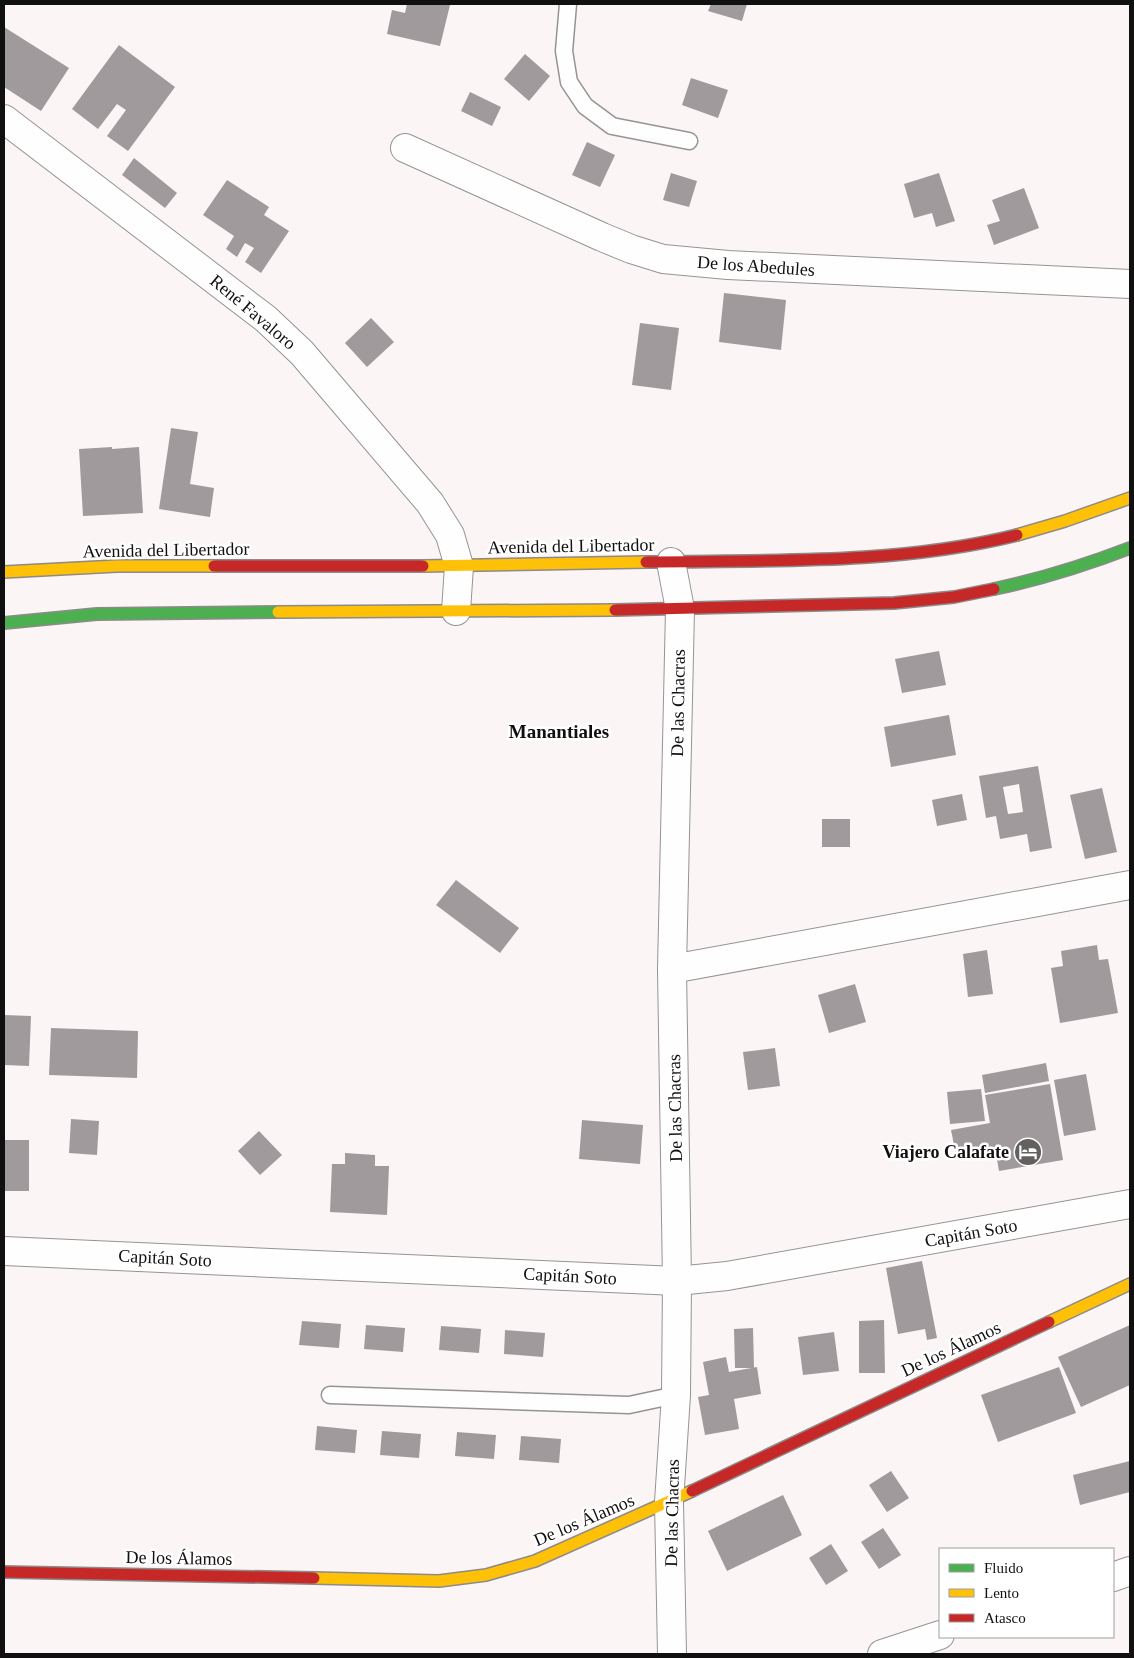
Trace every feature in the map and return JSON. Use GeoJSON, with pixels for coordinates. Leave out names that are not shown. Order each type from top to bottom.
{"type":"FeatureCollection","features":[{"type":"Feature","properties":{"kind":"main road","name":"Avenida del Libertador"},"geometry":{"type":"LineString","coordinates":[[4,572],[117,566],[459,566],[832,559],[889,556],[954,548],[1028,532],[1080,518],[1130,498]]}},
{"type":"Feature","properties":{"kind":"main road"},"geometry":{"type":"LineString","coordinates":[[4,623],[97,614],[680,609],[894,604],[954,597],[1023,583],[1088,564],[1130,548]]}},
{"type":"Feature","properties":{"kind":"main road","name":"De los Álamos"},"geometry":{"type":"LineString","coordinates":[[4,1572],[439,1581],[486,1575],[535,1561],[670,1502],[1130,1284]]}},
{"type":"Feature","properties":{"kind":"street","name":"René Favaloro"},"geometry":{"type":"LineString","coordinates":[[4,119],[266,319],[302,353],[430,503],[450,535],[459,566],[456,611]]}},
{"type":"Feature","properties":{"kind":"street","name":"De los Abedules"},"geometry":{"type":"LineString","coordinates":[[405,148],[602,237],[663,259],[728,266],[1130,284]]}},
{"type":"Feature","properties":{"kind":"street","name":"De las Chacras"},"geometry":{"type":"LineString","coordinates":[[671,562],[680,609],[672,969],[677,1281],[676,1395],[670,1502],[672,1654]]}},
{"type":"Feature","properties":{"kind":"street"},"geometry":{"type":"LineString","coordinates":[[672,969],[1130,885]]}},
{"type":"Feature","properties":{"kind":"street","name":"Capitán Soto"},"geometry":{"type":"LineString","coordinates":[[4,1251],[677,1281],[727,1276],[1130,1204]]}},
{"type":"Feature","properties":{"kind":"street"},"geometry":{"type":"LineString","coordinates":[[1114,1577],[1130,1571]]}},
{"type":"Feature","properties":{"kind":"street"},"geometry":{"type":"LineString","coordinates":[[882,1654],[939,1635]]}},
{"type":"Feature","properties":{"kind":"lane"},"geometry":{"type":"LineString","coordinates":[[568,4],[564,51],[569,82],[584,106],[612,126],[689,141]]}},
{"type":"Feature","properties":{"kind":"lane"},"geometry":{"type":"LineString","coordinates":[[330,1395],[629,1405],[676,1395]]}},
{"type":"Feature","properties":{"kind":"building"},"geometry":{"type":"Polygon","coordinates":[[[407,4],[450,5],[440,46],[387,34],[392,10],[405,13],[407,4]]]}},
{"type":"Feature","properties":{"kind":"building"},"geometry":{"type":"Polygon","coordinates":[[[711,4],[747,4],[742,21],[708,11],[711,4]]]}},
{"type":"Feature","properties":{"kind":"building"},"geometry":{"type":"Polygon","coordinates":[[[4,27],[69,68],[41,111],[4,87],[4,27]]]}},
{"type":"Feature","properties":{"kind":"building"},"geometry":{"type":"Polygon","coordinates":[[[119,45],[175,87],[128,151],[107,136],[126,110],[117,104],[98,129],[72,109],[119,45]]]}},
{"type":"Feature","properties":{"kind":"building"},"geometry":{"type":"Polygon","coordinates":[[[525,54],[550,76],[529,101],[504,79],[525,54]]]}},
{"type":"Feature","properties":{"kind":"building"},"geometry":{"type":"Polygon","coordinates":[[[691,78],[728,90],[718,118],[682,105],[691,78]]]}},
{"type":"Feature","properties":{"kind":"building"},"geometry":{"type":"Polygon","coordinates":[[[470,92],[501,107],[492,126],[461,111],[470,92]]]}},
{"type":"Feature","properties":{"kind":"building"},"geometry":{"type":"Polygon","coordinates":[[[587,142],[615,155],[600,187],[572,175],[587,142]]]}},
{"type":"Feature","properties":{"kind":"building"},"geometry":{"type":"Polygon","coordinates":[[[134,158],[177,193],[165,208],[122,175],[134,158]]]}},
{"type":"Feature","properties":{"kind":"building"},"geometry":{"type":"Polygon","coordinates":[[[671,173],[697,181],[689,207],[663,200],[671,173]]]}},
{"type":"Feature","properties":{"kind":"building"},"geometry":{"type":"Polygon","coordinates":[[[939,173],[955,221],[936,227],[932,213],[914,218],[904,184],[939,173]]]}},
{"type":"Feature","properties":{"kind":"building"},"geometry":{"type":"Polygon","coordinates":[[[227,180],[269,207],[264,215],[289,231],[261,273],[245,262],[254,248],[245,243],[237,257],[226,249],[234,236],[203,215],[227,180]]]}},
{"type":"Feature","properties":{"kind":"building"},"geometry":{"type":"Polygon","coordinates":[[[1024,188],[1039,228],[994,245],[987,225],[1000,221],[992,200],[1024,188]]]}},
{"type":"Feature","properties":{"kind":"building"},"geometry":{"type":"Polygon","coordinates":[[[724,293],[786,300],[781,350],[719,342],[724,293]]]}},
{"type":"Feature","properties":{"kind":"building"},"geometry":{"type":"Polygon","coordinates":[[[371,318],[394,342],[367,367],[345,343],[371,318]]]}},
{"type":"Feature","properties":{"kind":"building"},"geometry":{"type":"Polygon","coordinates":[[[640,323],[679,328],[671,390],[632,385],[640,323]]]}},
{"type":"Feature","properties":{"kind":"building"},"geometry":{"type":"Polygon","coordinates":[[[171,428],[198,432],[190,484],[214,488],[210,517],[159,509],[171,428]]]}},
{"type":"Feature","properties":{"kind":"building"},"geometry":{"type":"Polygon","coordinates":[[[112,447],[112,449],[139,447],[143,513],[83,516],[79,449],[112,447]]]}},
{"type":"Feature","properties":{"kind":"building"},"geometry":{"type":"Polygon","coordinates":[[[939,651],[946,685],[902,693],[895,659],[939,651]]]}},
{"type":"Feature","properties":{"kind":"building"},"geometry":{"type":"Polygon","coordinates":[[[949,715],[956,755],[891,767],[884,727],[949,715]]]}},
{"type":"Feature","properties":{"kind":"building"},"geometry":{"type":"Polygon","coordinates":[[[1038,766],[1052,848],[1030,852],[1027,834],[1000,839],[996,816],[986,818],[979,776],[1038,766]],[[1019,784],[1003,787],[1008,814],[1023,812],[1019,784]]]}},
{"type":"Feature","properties":{"kind":"building"},"geometry":{"type":"Polygon","coordinates":[[[1102,788],[1117,852],[1085,859],[1070,795],[1102,788]]]}},
{"type":"Feature","properties":{"kind":"building"},"geometry":{"type":"Polygon","coordinates":[[[962,794],[967,820],[937,826],[932,800],[962,794]]]}},
{"type":"Feature","properties":{"kind":"building"},"geometry":{"type":"Polygon","coordinates":[[[822,819],[850,819],[850,847],[822,847],[822,819]]]}},
{"type":"Feature","properties":{"kind":"building"},"geometry":{"type":"Polygon","coordinates":[[[456,880],[519,928],[500,953],[436,905],[456,880]]]}},
{"type":"Feature","properties":{"kind":"building"},"geometry":{"type":"Polygon","coordinates":[[[1097,945],[1099,960],[1108,959],[1118,1013],[1060,1023],[1051,968],[1063,966],[1061,951],[1097,945]]]}},
{"type":"Feature","properties":{"kind":"building"},"geometry":{"type":"Polygon","coordinates":[[[987,950],[993,994],[968,997],[963,954],[987,950]]]}},
{"type":"Feature","properties":{"kind":"building"},"geometry":{"type":"Polygon","coordinates":[[[855,984],[866,1022],[829,1033],[818,995],[855,984]]]}},
{"type":"Feature","properties":{"kind":"building"},"geometry":{"type":"Polygon","coordinates":[[[4,1015],[31,1016],[29,1066],[4,1065],[4,1015]]]}},
{"type":"Feature","properties":{"kind":"building"},"geometry":{"type":"Polygon","coordinates":[[[51,1028],[138,1031],[137,1078],[49,1075],[51,1028]]]}},
{"type":"Feature","properties":{"kind":"building"},"geometry":{"type":"Polygon","coordinates":[[[775,1048],[780,1086],[748,1090],[743,1052],[775,1048]]]}},
{"type":"Feature","properties":{"kind":"building"},"geometry":{"type":"Polygon","coordinates":[[[1046,1063],[1049,1081],[985,1093],[982,1075],[1046,1063]]]}},
{"type":"Feature","properties":{"kind":"building"},"geometry":{"type":"Polygon","coordinates":[[[1086,1074],[1096,1130],[1064,1136],[1054,1080],[1086,1074]]]}},
{"type":"Feature","properties":{"kind":"building"},"geometry":{"type":"Polygon","coordinates":[[[1050,1084],[1063,1160],[999,1171],[995,1148],[956,1155],[951,1130],[990,1123],[985,1095],[1050,1084]]]}},
{"type":"Feature","properties":{"kind":"building"},"geometry":{"type":"Polygon","coordinates":[[[981,1089],[985,1121],[950,1124],[947,1092],[981,1089]]]}},
{"type":"Feature","properties":{"kind":"building"},"geometry":{"type":"Polygon","coordinates":[[[71,1119],[99,1121],[97,1155],[69,1153],[71,1119]]]}},
{"type":"Feature","properties":{"kind":"building"},"geometry":{"type":"Polygon","coordinates":[[[582,1120],[643,1125],[640,1164],[579,1159],[582,1120]]]}},
{"type":"Feature","properties":{"kind":"building"},"geometry":{"type":"Polygon","coordinates":[[[259,1131],[282,1155],[260,1175],[238,1151],[259,1131]]]}},
{"type":"Feature","properties":{"kind":"building"},"geometry":{"type":"Polygon","coordinates":[[[4,1140],[29,1140],[29,1191],[4,1191],[4,1140]]]}},
{"type":"Feature","properties":{"kind":"building"},"geometry":{"type":"Polygon","coordinates":[[[345,1153],[375,1155],[375,1166],[389,1166],[387,1215],[330,1212],[332,1164],[345,1164],[345,1153]]]}},
{"type":"Feature","properties":{"kind":"building"},"geometry":{"type":"Polygon","coordinates":[[[922,1261],[937,1338],[927,1340],[925,1329],[898,1334],[886,1268],[922,1261]]]}},
{"type":"Feature","properties":{"kind":"building"},"geometry":{"type":"Polygon","coordinates":[[[884,1320],[885,1373],[859,1373],[859,1321],[884,1320]]]}},
{"type":"Feature","properties":{"kind":"building"},"geometry":{"type":"Polygon","coordinates":[[[302,1321],[341,1324],[339,1348],[299,1345],[302,1321]]]}},
{"type":"Feature","properties":{"kind":"building"},"geometry":{"type":"Polygon","coordinates":[[[366,1325],[405,1328],[403,1352],[364,1349],[366,1325]]]}},
{"type":"Feature","properties":{"kind":"building"},"geometry":{"type":"Polygon","coordinates":[[[1130,1325],[1130,1385],[1081,1407],[1058,1357],[1130,1325]]]}},
{"type":"Feature","properties":{"kind":"building"},"geometry":{"type":"Polygon","coordinates":[[[441,1326],[481,1329],[479,1353],[439,1350],[441,1326]]]}},
{"type":"Feature","properties":{"kind":"building"},"geometry":{"type":"Polygon","coordinates":[[[753,1328],[754,1368],[735,1368],[734,1329],[753,1328]]]}},
{"type":"Feature","properties":{"kind":"building"},"geometry":{"type":"Polygon","coordinates":[[[505,1330],[545,1333],[543,1357],[504,1354],[505,1330]]]}},
{"type":"Feature","properties":{"kind":"building"},"geometry":{"type":"Polygon","coordinates":[[[834,1332],[839,1371],[803,1375],[798,1337],[834,1332]]]}},
{"type":"Feature","properties":{"kind":"building"},"geometry":{"type":"Polygon","coordinates":[[[726,1357],[729,1372],[757,1367],[761,1394],[734,1399],[739,1429],[705,1435],[698,1397],[709,1395],[703,1362],[726,1357]]]}},
{"type":"Feature","properties":{"kind":"building"},"geometry":{"type":"Polygon","coordinates":[[[1059,1367],[1076,1413],[998,1442],[981,1395],[1059,1367]]]}},
{"type":"Feature","properties":{"kind":"building"},"geometry":{"type":"Polygon","coordinates":[[[317,1426],[357,1430],[355,1453],[315,1450],[317,1426]]]}},
{"type":"Feature","properties":{"kind":"building"},"geometry":{"type":"Polygon","coordinates":[[[382,1431],[421,1434],[419,1458],[380,1455],[382,1431]]]}},
{"type":"Feature","properties":{"kind":"building"},"geometry":{"type":"Polygon","coordinates":[[[457,1432],[496,1435],[494,1459],[455,1456],[457,1432]]]}},
{"type":"Feature","properties":{"kind":"building"},"geometry":{"type":"Polygon","coordinates":[[[521,1436],[561,1439],[559,1463],[519,1460],[521,1436]]]}},
{"type":"Feature","properties":{"kind":"building"},"geometry":{"type":"Polygon","coordinates":[[[1130,1461],[1130,1492],[1080,1505],[1073,1475],[1130,1461]]]}},
{"type":"Feature","properties":{"kind":"building"},"geometry":{"type":"Polygon","coordinates":[[[891,1471],[909,1498],[887,1512],[869,1485],[891,1471]]]}},
{"type":"Feature","properties":{"kind":"building"},"geometry":{"type":"Polygon","coordinates":[[[783,1495],[802,1535],[727,1571],[708,1531],[783,1495]]]}},
{"type":"Feature","properties":{"kind":"building"},"geometry":{"type":"Polygon","coordinates":[[[883,1528],[901,1555],[879,1569],[861,1542],[883,1528]]]}},
{"type":"Feature","properties":{"kind":"building"},"geometry":{"type":"Polygon","coordinates":[[[831,1544],[848,1571],[826,1585],[809,1558],[831,1544]]]}},
{"type":"Feature","properties":{"kind":"traffic: fast"},"geometry":{"type":"LineString","coordinates":[[994,589],[1063,571],[1130,548]]}},
{"type":"Feature","properties":{"kind":"traffic: fast"},"geometry":{"type":"LineString","coordinates":[[4,623],[97,614],[278,612]]}},
{"type":"Feature","properties":{"kind":"traffic: slow"},"geometry":{"type":"LineString","coordinates":[[1017,535],[1065,521],[1130,498]]}},
{"type":"Feature","properties":{"kind":"traffic: slow"},"geometry":{"type":"LineString","coordinates":[[423,566],[646,562]]}},
{"type":"Feature","properties":{"kind":"traffic: slow"},"geometry":{"type":"LineString","coordinates":[[4,572],[117,566],[214,566]]}},
{"type":"Feature","properties":{"kind":"traffic: slow"},"geometry":{"type":"LineString","coordinates":[[278,612],[615,610]]}},
{"type":"Feature","properties":{"kind":"traffic: slow"},"geometry":{"type":"LineString","coordinates":[[1049,1322],[1130,1284]]}},
{"type":"Feature","properties":{"kind":"traffic: slow"},"geometry":{"type":"LineString","coordinates":[[314,1578],[439,1581],[486,1575],[535,1561],[692,1491]]}},
{"type":"Feature","properties":{"kind":"traffic: jam"},"geometry":{"type":"LineString","coordinates":[[646,562],[833,559],[879,556],[925,552],[1017,535]]}},
{"type":"Feature","properties":{"kind":"traffic: jam"},"geometry":{"type":"LineString","coordinates":[[214,566],[423,566]]}},
{"type":"Feature","properties":{"kind":"traffic: jam"},"geometry":{"type":"LineString","coordinates":[[615,610],[894,603],[954,597],[994,589]]}},
{"type":"Feature","properties":{"kind":"traffic: jam"},"geometry":{"type":"LineString","coordinates":[[692,1491],[1049,1322]]}},
{"type":"Feature","properties":{"kind":"traffic: jam"},"geometry":{"type":"LineString","coordinates":[[4,1572],[314,1578]]}},
{"type":"Feature","properties":{"kind":"place","name":"Viajero Calafate"},"geometry":{"type":"Point","coordinates":[1028,1152]}},
{"type":"Feature","properties":{"kind":"district","name":"Manantiales"},"geometry":{"type":"Point","coordinates":[559,731]}}]}
